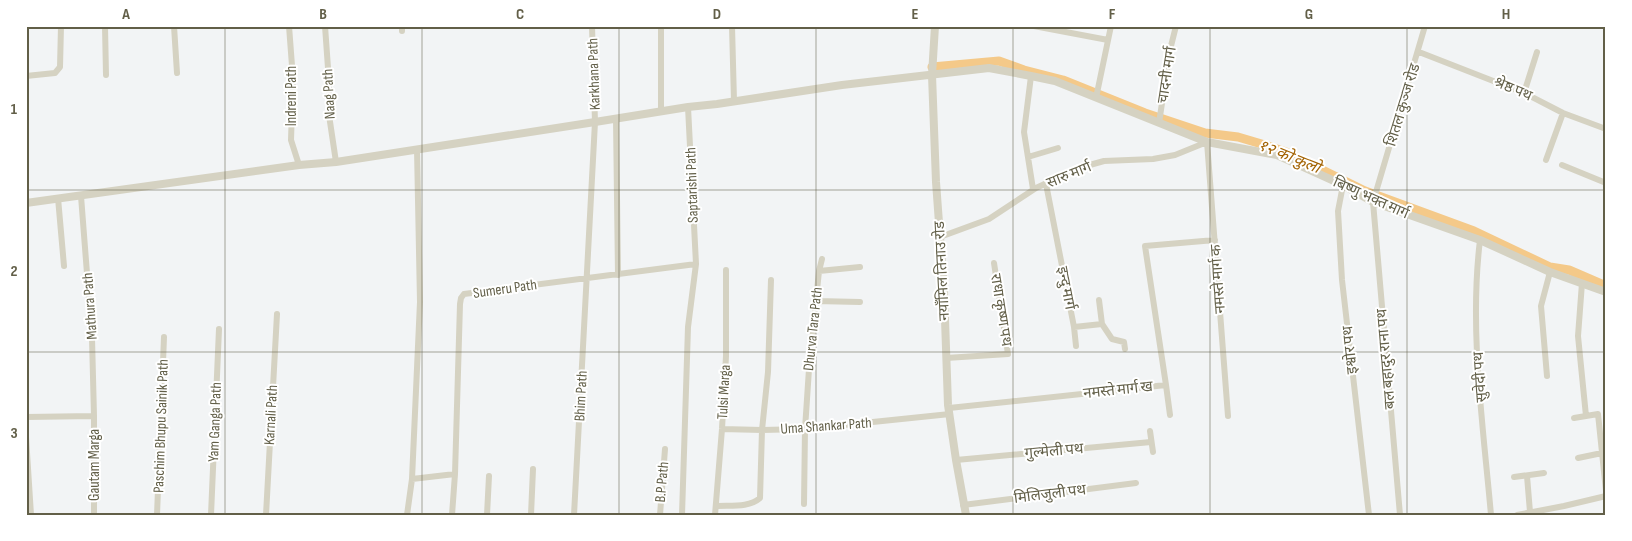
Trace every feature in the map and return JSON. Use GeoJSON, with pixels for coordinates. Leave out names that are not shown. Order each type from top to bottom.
{"type":"FeatureCollection","features":[{"type":"Feature","properties":{"kind":"street"},"geometry":{"type":"LineString","coordinates":[[26,76],[55,73],[58,71],[60,67],[61,26]]}},
{"type":"Feature","properties":{"kind":"street"},"geometry":{"type":"LineString","coordinates":[[106,26],[106,75]]}},
{"type":"Feature","properties":{"kind":"street"},"geometry":{"type":"LineString","coordinates":[[174,26],[178,73]]}},
{"type":"Feature","properties":{"kind":"street","name":"Indreni Path"},"geometry":{"type":"LineString","coordinates":[[288,26],[293,79],[291,140],[298,165]]}},
{"type":"Feature","properties":{"kind":"street","name":"Naag Path"},"geometry":{"type":"LineString","coordinates":[[325,26],[329,115],[336,162]]}},
{"type":"Feature","properties":{"kind":"street","name":"Karkhana Path"},"geometry":{"type":"LineString","coordinates":[[587,278],[595,122],[592,26]]}},
{"type":"Feature","properties":{"kind":"street"},"geometry":{"type":"LineString","coordinates":[[661,26],[661,111]]}},
{"type":"Feature","properties":{"kind":"street"},"geometry":{"type":"LineString","coordinates":[[732,26],[734,101]]}},
{"type":"Feature","properties":{"kind":"street","name":"नयाँमिल तिनाउ रोड"},"geometry":{"type":"LineString","coordinates":[[935,26],[932,74],[946,358],[956,460],[966,515]]}},
{"type":"Feature","properties":{"kind":"street"},"geometry":{"type":"LineString","coordinates":[[1034,26],[1108,40]]}},
{"type":"Feature","properties":{"kind":"street"},"geometry":{"type":"LineString","coordinates":[[1097,95],[1111,26]]}},
{"type":"Feature","properties":{"kind":"street","name":"चादनी मार्ग"},"geometry":{"type":"LineString","coordinates":[[1160,120],[1170,50],[1176,26]]}},
{"type":"Feature","properties":{"kind":"street","name":"शितल कुञ्ज रोड"},"geometry":{"type":"LineString","coordinates":[[1373,202],[1419,52],[1425,26]]}},
{"type":"Feature","properties":{"kind":"street","name":"श्रेष्ठ पथ"},"geometry":{"type":"LineString","coordinates":[[1419,52],[1524,93],[1563,113],[1606,129]]}},
{"type":"Feature","properties":{"kind":"street"},"geometry":{"type":"LineString","coordinates":[[1524,93],[1537,52]]}},
{"type":"Feature","properties":{"kind":"street","name":"बिष्णु भक्त मार्ग"},"geometry":{"type":"LineString","coordinates":[[26,203],[298,165],[336,162],[661,111],[842,85],[989,68],[1056,81],[1160,120],[1207,142],[1277,156],[1342,185],[1373,202],[1480,240],[1550,272],[1606,292]]}},
{"type":"Feature","properties":{"kind":"street"},"geometry":{"type":"LineString","coordinates":[[1031,76],[1024,132],[1034,189]]}},
{"type":"Feature","properties":{"kind":"street","name":"Saptarishi Path"},"geometry":{"type":"LineString","coordinates":[[682,515],[688,327],[696,264],[688,107]]}},
{"type":"Feature","properties":{"kind":"street"},"geometry":{"type":"LineString","coordinates":[[1546,160],[1563,113]]}},
{"type":"Feature","properties":{"kind":"street"},"geometry":{"type":"LineString","coordinates":[[616,119],[618,275]]}},
{"type":"Feature","properties":{"kind":"street","name":"सारु मार्ग"},"geometry":{"type":"LineString","coordinates":[[940,237],[988,219],[1034,189],[1079,168],[1104,161],[1153,159],[1175,155],[1207,142]]}},
{"type":"Feature","properties":{"kind":"street","name":"नमस्ते मार्ग क"},"geometry":{"type":"LineString","coordinates":[[1207,142],[1228,416]]}},
{"type":"Feature","properties":{"kind":"street"},"geometry":{"type":"LineString","coordinates":[[1028,157],[1058,148]]}},
{"type":"Feature","properties":{"kind":"street"},"geometry":{"type":"LineString","coordinates":[[407,515],[412,479],[420,302],[417,149]]}},
{"type":"Feature","properties":{"kind":"street"},"geometry":{"type":"LineString","coordinates":[[1562,165],[1606,183]]}},
{"type":"Feature","properties":{"kind":"street","name":"इन्दु मार्ग"},"geometry":{"type":"LineString","coordinates":[[1046,184],[1074,327],[1102,324]]}},
{"type":"Feature","properties":{"kind":"street","name":"इश्वोर पथ"},"geometry":{"type":"LineString","coordinates":[[1342,185],[1338,211],[1342,280],[1369,515]]}},
{"type":"Feature","properties":{"kind":"street","name":"Mathura Path"},"geometry":{"type":"LineString","coordinates":[[81,196],[92,330],[94,416]]}},
{"type":"Feature","properties":{"kind":"street","name":"Mathura Path"},"geometry":{"type":"LineString","coordinates":[[58,198],[64,266]]}},
{"type":"Feature","properties":{"kind":"street","name":"बल बहादुर राना पथ"},"geometry":{"type":"LineString","coordinates":[[1373,202],[1400,515]]}},
{"type":"Feature","properties":{"kind":"street","name":"नमस्ते मार्ग ख"},"geometry":{"type":"LineString","coordinates":[[950,411],[1166,385],[1145,246],[1215,240]]}},
{"type":"Feature","properties":{"kind":"street","name":"सुवेदी पथ"},"geometry":{"type":"LineString","coordinates":[[1480,240],[1476,273],[1478,361],[1491,515]]}},
{"type":"Feature","properties":{"kind":"street"},"geometry":{"type":"LineString","coordinates":[[819,271],[822,259]]}},
{"type":"Feature","properties":{"kind":"street","name":"राधा कृष्ण पथ"},"geometry":{"type":"LineString","coordinates":[[946,358],[1008,354],[994,263]]}},
{"type":"Feature","properties":{"kind":"street","name":"Sumeru Path"},"geometry":{"type":"LineString","coordinates":[[456,474],[461,298],[464,294],[696,264]]}},
{"type":"Feature","properties":{"kind":"street","name":"Dhurva Tara Path"},"geometry":{"type":"LineString","coordinates":[[804,504],[805,429],[819,271],[860,267]]}},
{"type":"Feature","properties":{"kind":"street","name":"Tulsi Marga"},"geometry":{"type":"LineString","coordinates":[[715,515],[726,356],[726,270]]}},
{"type":"Feature","properties":{"kind":"street"},"geometry":{"type":"LineString","coordinates":[[1546,376],[1541,306],[1550,272]]}},
{"type":"Feature","properties":{"kind":"street","name":"Bhim Path"},"geometry":{"type":"LineString","coordinates":[[574,515],[587,278]]}},
{"type":"Feature","properties":{"kind":"street","name":"Uma Shankar Path"},"geometry":{"type":"LineString","coordinates":[[771,280],[768,372],[762,430],[805,429],[950,411]]}},
{"type":"Feature","properties":{"kind":"street"},"geometry":{"type":"LineString","coordinates":[[1582,283],[1578,336],[1586,416]]}},
{"type":"Feature","properties":{"kind":"street"},"geometry":{"type":"LineString","coordinates":[[1098,300],[1102,324],[1112,339],[1124,342],[1125,350]]}},
{"type":"Feature","properties":{"kind":"street"},"geometry":{"type":"LineString","coordinates":[[816,301],[860,302]]}},
{"type":"Feature","properties":{"kind":"street","name":"Karnali Path"},"geometry":{"type":"LineString","coordinates":[[266,515],[277,314]]}},
{"type":"Feature","properties":{"kind":"street"},"geometry":{"type":"LineString","coordinates":[[1074,327],[1076,346]]}},
{"type":"Feature","properties":{"kind":"street","name":"Yam Ganga Path"},"geometry":{"type":"LineString","coordinates":[[211,515],[219,330]]}},
{"type":"Feature","properties":{"kind":"street","name":"Paschim Bhupu Sainik Path"},"geometry":{"type":"LineString","coordinates":[[157,515],[164,337]]}},
{"type":"Feature","properties":{"kind":"street"},"geometry":{"type":"LineString","coordinates":[[1166,385],[1170,415]]}},
{"type":"Feature","properties":{"kind":"street"},"geometry":{"type":"LineString","coordinates":[[1574,418],[1598,414],[1606,491]]}},
{"type":"Feature","properties":{"kind":"street"},"geometry":{"type":"LineString","coordinates":[[26,416],[94,416]]}},
{"type":"Feature","properties":{"kind":"street","name":"Gautam Marga"},"geometry":{"type":"LineString","coordinates":[[94,416],[94,515]]}},
{"type":"Feature","properties":{"kind":"street"},"geometry":{"type":"LineString","coordinates":[[716,506],[748,504],[760,498],[762,430],[722,429]]}},
{"type":"Feature","properties":{"kind":"street"},"geometry":{"type":"LineString","coordinates":[[1150,431],[1152,452]]}},
{"type":"Feature","properties":{"kind":"street"},"geometry":{"type":"LineString","coordinates":[[26,438],[31,515]]}},
{"type":"Feature","properties":{"kind":"street","name":"गुल्मेली पथ"},"geometry":{"type":"LineString","coordinates":[[956,460],[1151,442]]}},
{"type":"Feature","properties":{"kind":"street","name":"B.P Path"},"geometry":{"type":"LineString","coordinates":[[660,515],[665,449]]}},
{"type":"Feature","properties":{"kind":"street"},"geometry":{"type":"LineString","coordinates":[[1578,458],[1602,453]]}},
{"type":"Feature","properties":{"kind":"street"},"geometry":{"type":"LineString","coordinates":[[531,515],[533,468]]}},
{"type":"Feature","properties":{"kind":"street"},"geometry":{"type":"LineString","coordinates":[[1514,478],[1544,473]]}},
{"type":"Feature","properties":{"kind":"street"},"geometry":{"type":"LineString","coordinates":[[412,479],[456,474],[452,515]]}},
{"type":"Feature","properties":{"kind":"street"},"geometry":{"type":"LineString","coordinates":[[487,515],[489,476]]}},
{"type":"Feature","properties":{"kind":"street"},"geometry":{"type":"LineString","coordinates":[[1527,476],[1530,512]]}},
{"type":"Feature","properties":{"kind":"street","name":"मिलिजुली पथ"},"geometry":{"type":"LineString","coordinates":[[963,505],[1136,483]]}},
{"type":"Feature","properties":{"kind":"street"},"geometry":{"type":"LineString","coordinates":[[1517,515],[1530,512],[1553,511],[1606,496]]}},
{"type":"Feature","properties":{"kind":"waterway","name":"१२ को कुलो"},"geometry":{"type":"LineString","coordinates":[[932,67],[999,61],[1024,70],[1063,80],[1145,113],[1205,133],[1238,137],[1265,145],[1286,152],[1365,191],[1474,231],[1550,267],[1569,270],[1606,286]]}}]}
